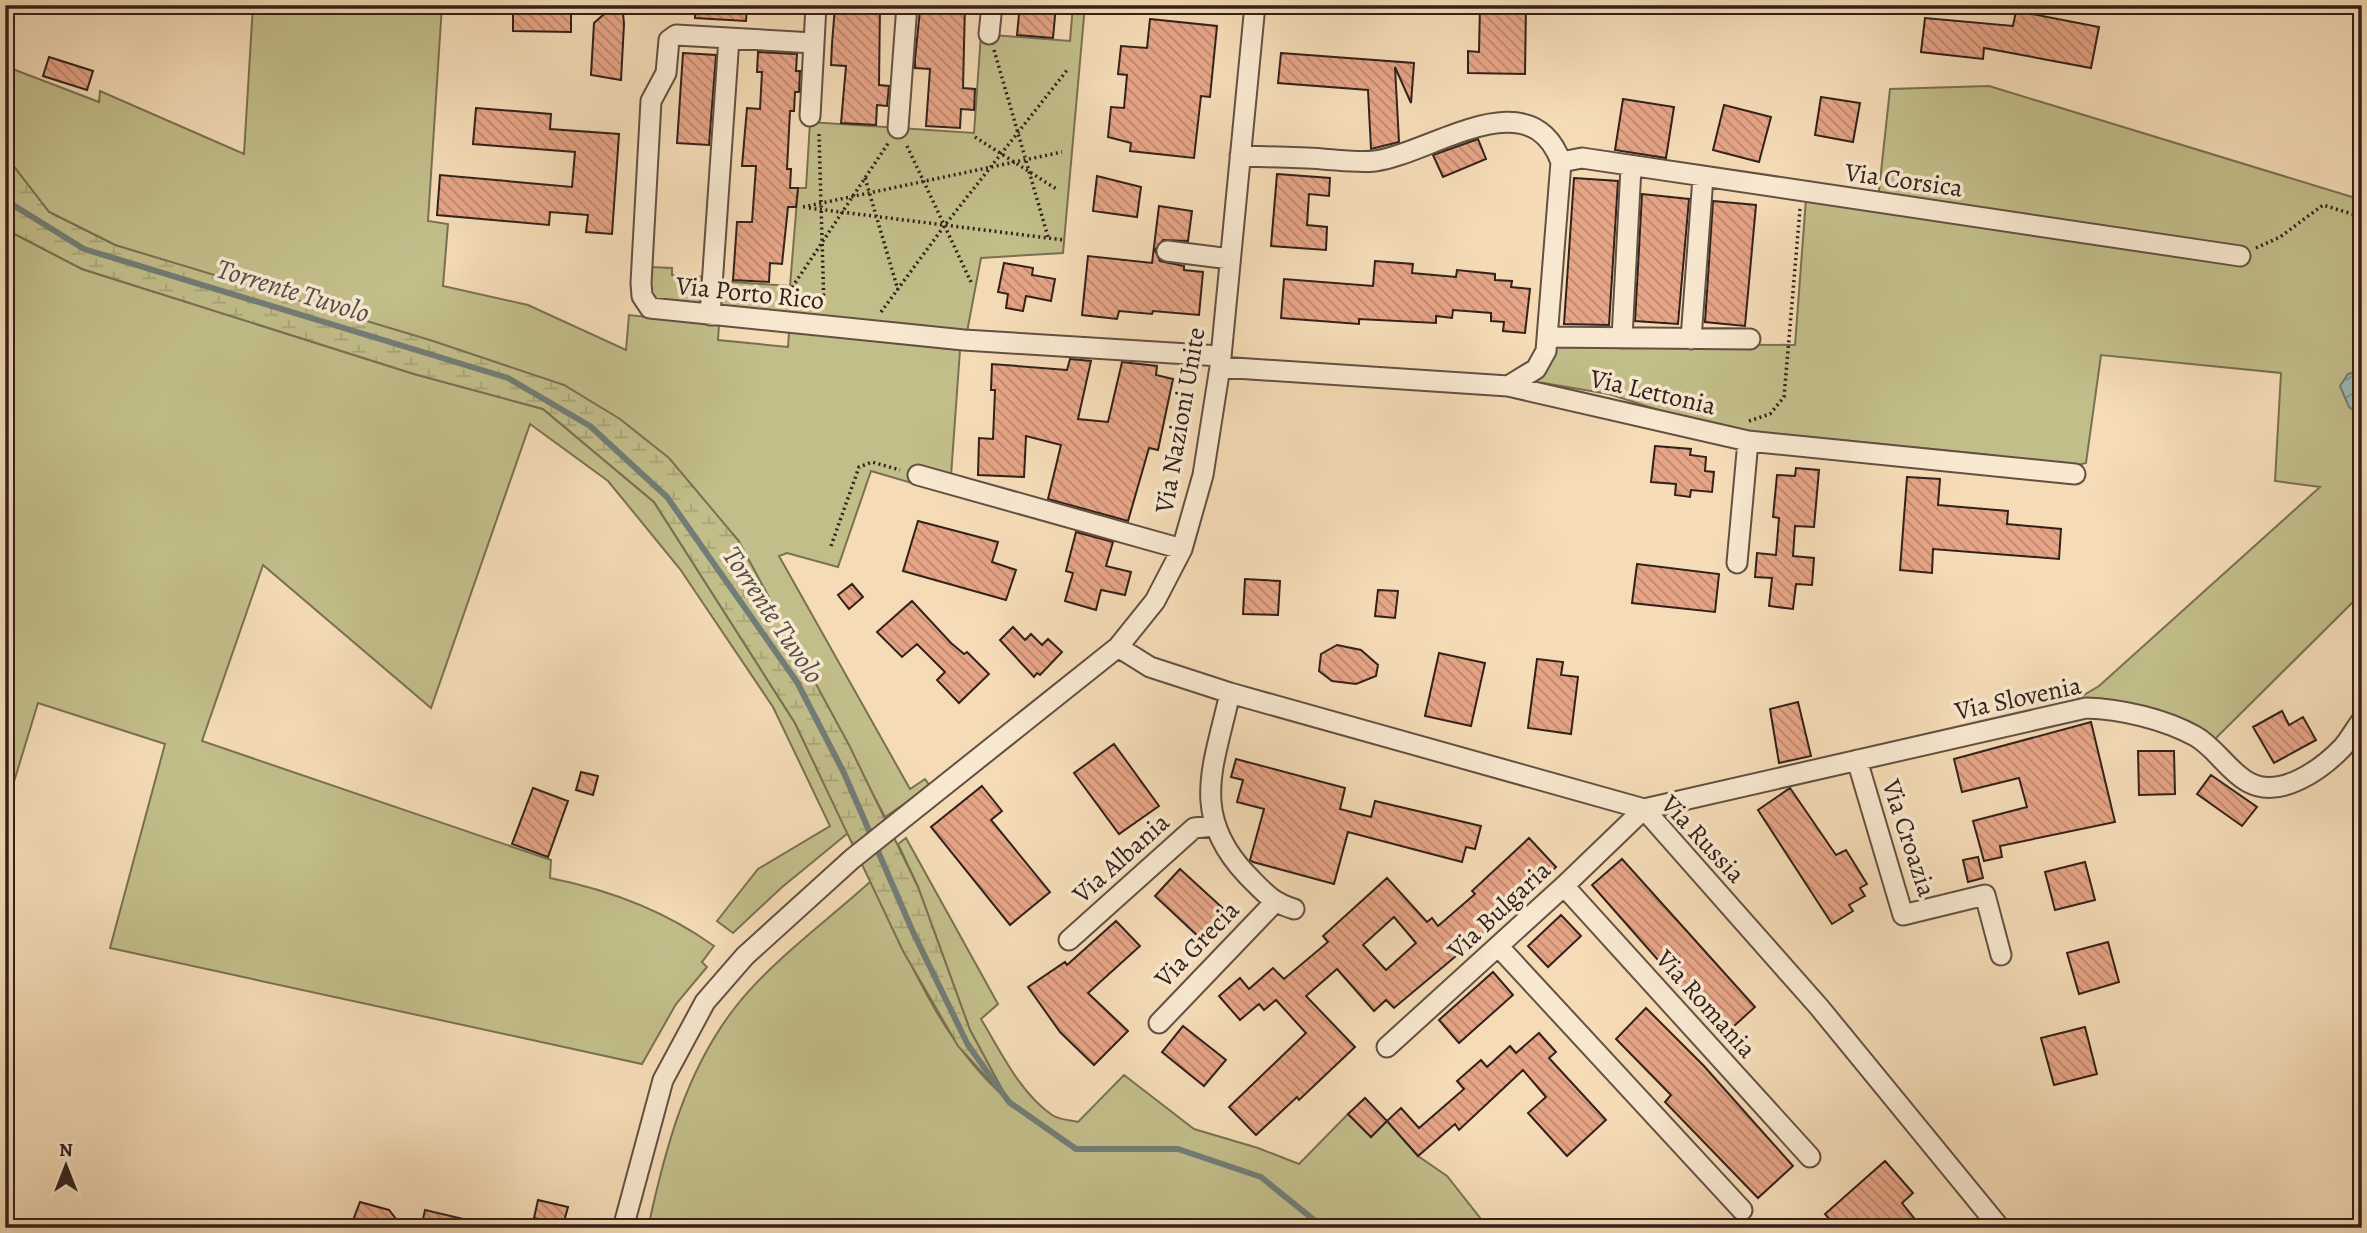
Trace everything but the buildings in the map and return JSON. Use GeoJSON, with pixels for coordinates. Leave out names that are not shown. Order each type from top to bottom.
{"type":"FeatureCollection","features":[{"type":"Feature","properties":{"kind":"street"},"geometry":{"type":"LineString","coordinates":[[814,119],[816,5]]}},
{"type":"Feature","properties":{"kind":"street"},"geometry":{"type":"LineString","coordinates":[[898,128],[907,5]]}},
{"type":"Feature","properties":{"kind":"street"},"geometry":{"type":"LineString","coordinates":[[989,34],[992,5]]}},
{"type":"Feature","properties":{"kind":"street","name":"Via Nazioni Unite"},"geometry":{"type":"LineString","coordinates":[[623,1228],[663,1080],[705,1002],[745,956],[852,859],[1118,647],[1155,601],[1182,549],[1203,475],[1220,362],[1255,5]]}},
{"type":"Feature","properties":{"kind":"street","name":"Via Porto Rico"},"geometry":{"type":"LineString","coordinates":[[814,43],[676,35],[670,37],[666,73],[651,101],[642,296],[650,308],[964,340],[1220,362]]}},
{"type":"Feature","properties":{"kind":"street"},"geometry":{"type":"LineString","coordinates":[[710,315],[729,38]]}},
{"type":"Feature","properties":{"kind":"street"},"geometry":{"type":"LineString","coordinates":[[1240,156],[1371,162],[1400,157],[1458,131],[1496,122],[1518,124],[1541,133],[1555,145],[1561,162],[1546,351],[1536,369],[1508,386]]}},
{"type":"Feature","properties":{"kind":"street","name":"Via Corsica"},"geometry":{"type":"LineString","coordinates":[[1561,162],[1582,158],[1801,193],[2240,256]]}},
{"type":"Feature","properties":{"kind":"street"},"geometry":{"type":"LineString","coordinates":[[1622,338],[1632,167]]}},
{"type":"Feature","properties":{"kind":"street"},"geometry":{"type":"LineString","coordinates":[[1691,339],[1703,177]]}},
{"type":"Feature","properties":{"kind":"street"},"geometry":{"type":"LineString","coordinates":[[1167,251],[1230,259]]}},
{"type":"Feature","properties":{"kind":"street"},"geometry":{"type":"LineString","coordinates":[[1548,337],[1750,340]]}},
{"type":"Feature","properties":{"kind":"street","name":"Via Lettonia"},"geometry":{"type":"LineString","coordinates":[[1220,362],[1508,386],[1745,432],[2075,474]]}},
{"type":"Feature","properties":{"kind":"street"},"geometry":{"type":"LineString","coordinates":[[1737,563],[1745,432]]}},
{"type":"Feature","properties":{"kind":"street"},"geometry":{"type":"LineString","coordinates":[[918,475],[1182,549]]}},
{"type":"Feature","properties":{"kind":"street","name":"Via Russia"},"geometry":{"type":"LineString","coordinates":[[1118,647],[1150,667],[1230,693],[1644,808],[1819,1007],[2000,1228]]}},
{"type":"Feature","properties":{"kind":"street"},"geometry":{"type":"LineString","coordinates":[[1230,693],[1210,788],[1213,826],[1227,853],[1274,903],[1294,909]]}},
{"type":"Feature","properties":{"kind":"street","name":"Via Slovenia"},"geometry":{"type":"LineString","coordinates":[[1644,808],[2085,708],[2107,709],[2196,736],[2249,782],[2274,788],[2310,774],[2359,730]]}},
{"type":"Feature","properties":{"kind":"street","name":"Via Croazia"},"geometry":{"type":"LineString","coordinates":[[1857,760],[1903,915],[1985,895],[2001,955]]}},
{"type":"Feature","properties":{"kind":"street","name":"Via Bulgaria"},"geometry":{"type":"LineString","coordinates":[[1387,1047],[1564,886],[1644,808]]}},
{"type":"Feature","properties":{"kind":"street","name":"Via Albania"},"geometry":{"type":"LineString","coordinates":[[1069,940],[1194,828],[1213,826]]}},
{"type":"Feature","properties":{"kind":"street","name":"Via Romania"},"geometry":{"type":"LineString","coordinates":[[1564,886],[1810,1157]]}},
{"type":"Feature","properties":{"kind":"street","name":"Via Grecia"},"geometry":{"type":"LineString","coordinates":[[1159,1023],[1274,903]]}},
{"type":"Feature","properties":{"kind":"street"},"geometry":{"type":"LineString","coordinates":[[1499,946],[1742,1210]]}},
{"type":"Feature","properties":{"kind":"path"},"geometry":{"type":"LineString","coordinates":[[989,34],[1048,237]]}},
{"type":"Feature","properties":{"kind":"path"},"geometry":{"type":"LineString","coordinates":[[873,322],[1017,131],[1068,69]]}},
{"type":"Feature","properties":{"kind":"path"},"geometry":{"type":"LineString","coordinates":[[814,119],[821,203],[824,317]]}},
{"type":"Feature","properties":{"kind":"path"},"geometry":{"type":"LineString","coordinates":[[776,312],[898,128]]}},
{"type":"Feature","properties":{"kind":"path"},"geometry":{"type":"LineString","coordinates":[[898,128],[971,282]]}},
{"type":"Feature","properties":{"kind":"path"},"geometry":{"type":"LineString","coordinates":[[975,137],[1058,190]]}},
{"type":"Feature","properties":{"kind":"path"},"geometry":{"type":"LineString","coordinates":[[1062,152],[803,207],[1064,240]]}},
{"type":"Feature","properties":{"kind":"path"},"geometry":{"type":"LineString","coordinates":[[865,178],[898,290]]}},
{"type":"Feature","properties":{"kind":"path"},"geometry":{"type":"LineString","coordinates":[[1745,432],[1770,414],[1784,397],[1801,193]]}},
{"type":"Feature","properties":{"kind":"path"},"geometry":{"type":"LineString","coordinates":[[2240,256],[2280,237],[2323,205],[2362,218]]}},
{"type":"Feature","properties":{"kind":"path"},"geometry":{"type":"LineString","coordinates":[[831,546],[863,464],[872,461],[918,475]]}},
{"type":"Feature","properties":{"kind":"green space"},"geometry":{"type":"Polygon","coordinates":[[[5,5],[12,5],[10,68],[99,102],[100,91],[244,154],[253,5],[442,5],[428,221],[448,224],[443,286],[528,305],[626,350],[629,315],[719,325],[718,340],[788,347],[789,332],[960,350],[951,476],[915,484],[871,471],[838,567],[787,553],[779,556],[910,789],[925,779],[930,786],[885,817],[738,540],[620,419],[115,245],[49,212],[5,155],[5,5]]]}},
{"type":"Feature","properties":{"kind":"green space"},"geometry":{"type":"Polygon","coordinates":[[[1073,5],[1085,5],[1063,253],[981,258],[967,332],[719,306],[720,281],[790,286],[798,188],[806,188],[810,122],[974,133],[981,34],[1070,41],[1073,5]]]}},
{"type":"Feature","properties":{"kind":"green space"},"geometry":{"type":"Polygon","coordinates":[[[1989,86],[2362,200],[2362,593],[2215,739],[2183,722],[2149,710],[2115,702],[2079,698],[2099,686],[2320,487],[2275,481],[2281,373],[2101,355],[2086,463],[2074,466],[1749,431],[1692,421],[1609,394],[1537,382],[1553,343],[1795,345],[1806,199],[1877,209],[1890,89],[1989,86]]]}},
{"type":"Feature","properties":{"kind":"green space"},"geometry":{"type":"Polygon","coordinates":[[[5,155],[49,212],[115,245],[433,341],[564,385],[620,419],[669,458],[738,540],[849,745],[918,887],[970,1030],[1009,1102],[958,1046],[903,951],[795,723],[654,502],[543,409],[414,374],[82,269],[5,229],[5,155]]]}},
{"type":"Feature","properties":{"kind":"green space"},"geometry":{"type":"Polygon","coordinates":[[[5,229],[82,269],[414,374],[543,409],[654,502],[795,723],[848,833],[781,888],[733,933],[717,921],[758,869],[830,826],[773,707],[680,569],[608,481],[530,424],[431,708],[263,565],[202,741],[551,860],[550,878],[636,903],[676,922],[714,946],[702,962],[707,967],[676,1004],[642,1064],[110,948],[165,744],[38,703],[5,811],[5,229]]]}},
{"type":"Feature","properties":{"kind":"green space"},"geometry":{"type":"Polygon","coordinates":[[[651,267],[672,268],[672,275],[705,277],[703,305],[658,301],[649,294],[651,267]]]}},
{"type":"Feature","properties":{"kind":"green space"},"geometry":{"type":"Polygon","coordinates":[[[906,838],[998,1004],[981,1019],[1021,1084],[1052,1115],[1078,1122],[1124,1075],[1194,1129],[1258,1148],[1299,1164],[1348,1114],[1371,1137],[1387,1121],[1418,1156],[1447,1176],[1488,1228],[648,1228],[680,1111],[704,1056],[719,1030],[767,972],[871,881],[913,969],[945,1026],[984,1077],[1007,1099],[970,1030],[918,887],[898,844],[906,838]]]}},
{"type":"Feature","properties":{"kind":"water"},"geometry":{"type":"Polygon","coordinates":[[[2362,371],[2361,415],[2349,407],[2340,386],[2348,374],[2362,371]]]}},
{"type":"Feature","properties":{"kind":"waterway","name":"Torrente Tuvolo"},"geometry":{"type":"LineString","coordinates":[[5,200],[84,249],[508,378],[590,426],[667,497],[797,682],[844,773],[913,932],[968,1045],[1009,1102],[1076,1149],[1178,1149],[1261,1177],[1324,1228]]}}]}
